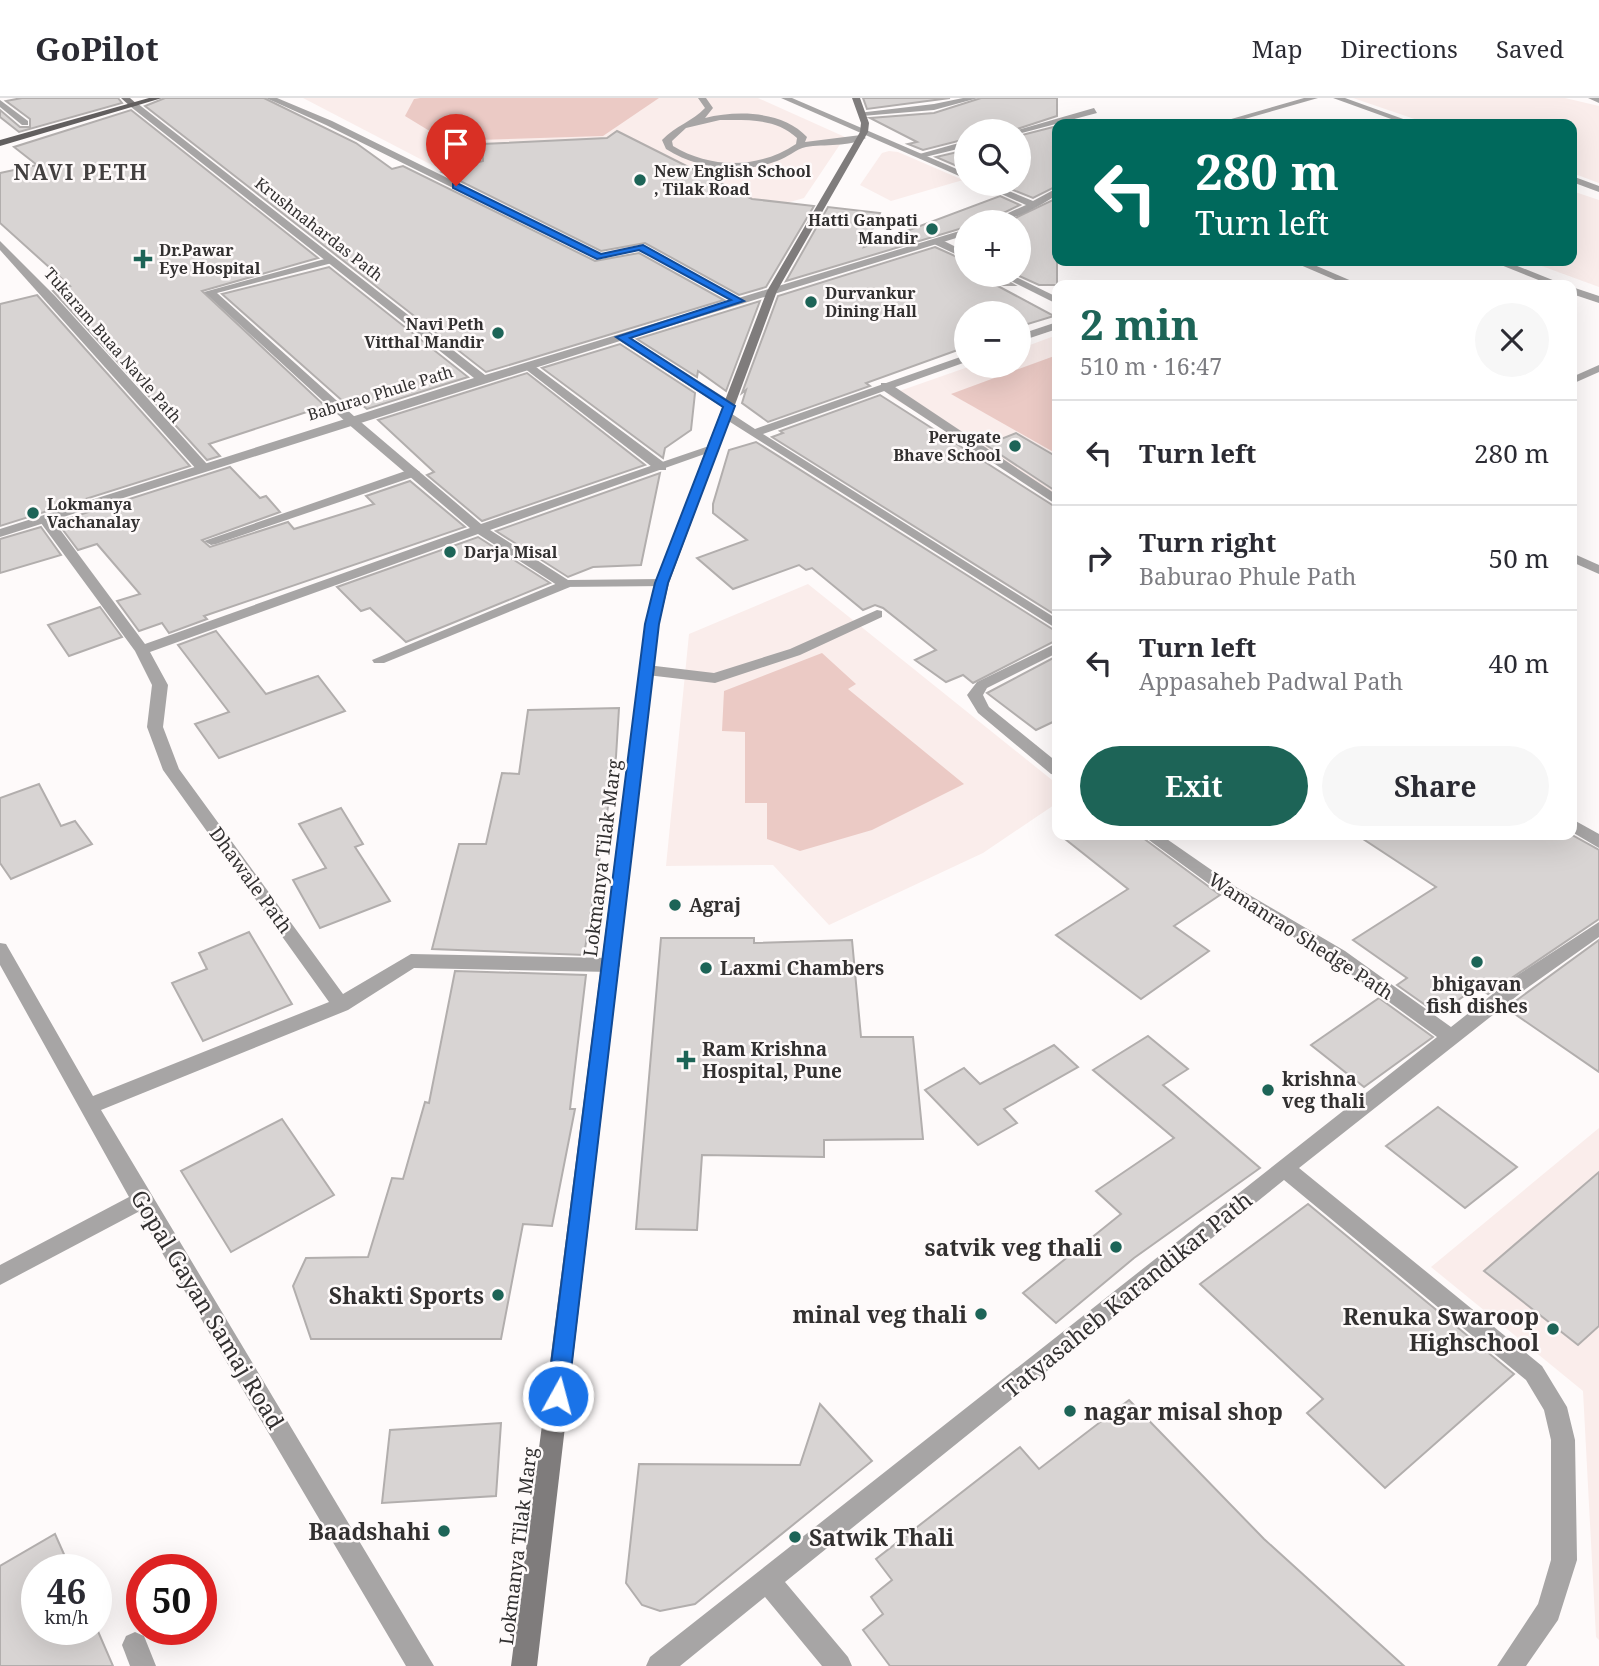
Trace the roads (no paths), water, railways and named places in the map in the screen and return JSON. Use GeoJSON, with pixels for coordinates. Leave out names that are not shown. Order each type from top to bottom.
{"type":"FeatureCollection","features":[{"type":"Feature","properties":{"kind":"main road"},"geometry":{"type":"LineString","coordinates":[[56,115],[128,100],[158,98]]}},
{"type":"Feature","properties":{"kind":"main road"},"geometry":{"type":"LineString","coordinates":[[856,98],[862,113],[863,135]]}},
{"type":"Feature","properties":{"kind":"main road"},"geometry":{"type":"LineString","coordinates":[[0,142],[128,100]]}},
{"type":"Feature","properties":{"kind":"main road"},"geometry":{"type":"LineString","coordinates":[[12,127],[35,121]]}},
{"type":"Feature","properties":{"kind":"main road","name":"Lokmanya Tilak Marg"},"geometry":{"type":"LineString","coordinates":[[524,1666],[647,670],[662,583],[772,291],[863,135]]}},
{"type":"Feature","properties":{"kind":"street"},"geometry":{"type":"LineString","coordinates":[[270,98],[329,123],[600,257],[640,247],[739,301]]}},
{"type":"Feature","properties":{"kind":"street"},"geometry":{"type":"LineString","coordinates":[[699,120],[709,108],[702,98]]}},
{"type":"Feature","properties":{"kind":"street"},"geometry":{"type":"LineString","coordinates":[[785,98],[863,135],[921,155],[954,170]]}},
{"type":"Feature","properties":{"kind":"street"},"geometry":{"type":"LineString","coordinates":[[862,113],[921,109],[974,98]]}},
{"type":"Feature","properties":{"kind":"street"},"geometry":{"type":"LineString","coordinates":[[1236,119],[1314,98]]}},
{"type":"Feature","properties":{"kind":"street"},"geometry":{"type":"LineString","coordinates":[[1337,98],[1398,119]]}},
{"type":"Feature","properties":{"kind":"street"},"geometry":{"type":"LineString","coordinates":[[1592,98],[1599,100]]}},
{"type":"Feature","properties":{"kind":"street","name":"Krushnahardas Path"},"geometry":{"type":"LineString","coordinates":[[128,100],[483,379]]}},
{"type":"Feature","properties":{"kind":"street"},"geometry":{"type":"LineString","coordinates":[[0,103],[25,123]]}},
{"type":"Feature","properties":{"kind":"street"},"geometry":{"type":"LineString","coordinates":[[1061,119],[1094,110]]}},
{"type":"Feature","properties":{"kind":"street"},"geometry":{"type":"LineString","coordinates":[[800,145],[802,137],[782,123],[742,117],[699,120],[671,132],[667,140],[669,147],[694,160],[736,164],[778,159],[800,145],[863,135]]}},
{"type":"Feature","properties":{"kind":"street"},"geometry":{"type":"LineString","coordinates":[[1031,127],[1052,122]]}},
{"type":"Feature","properties":{"kind":"street"},"geometry":{"type":"LineString","coordinates":[[921,155],[954,147]]}},
{"type":"Feature","properties":{"kind":"street"},"geometry":{"type":"LineString","coordinates":[[1577,181],[1599,188]]}},
{"type":"Feature","properties":{"kind":"street"},"geometry":{"type":"LineString","coordinates":[[1022,210],[1052,194]]}},
{"type":"Feature","properties":{"kind":"street"},"geometry":{"type":"LineString","coordinates":[[1013,196],[1034,205]]}},
{"type":"Feature","properties":{"kind":"street","name":"Baburao Phule Path"},"geometry":{"type":"LineString","coordinates":[[0,533],[351,420],[954,236]]}},
{"type":"Feature","properties":{"kind":"street"},"geometry":{"type":"LineString","coordinates":[[938,242],[954,250]]}},
{"type":"Feature","properties":{"kind":"street","name":"Tukaram Buaa Navle Path"},"geometry":{"type":"LineString","coordinates":[[0,244],[35,279],[155,420],[202,467]]}},
{"type":"Feature","properties":{"kind":"street"},"geometry":{"type":"LineString","coordinates":[[332,260],[209,292],[351,420],[479,528],[565,584]]}},
{"type":"Feature","properties":{"kind":"street"},"geometry":{"type":"LineString","coordinates":[[1308,266],[1344,280]]}},
{"type":"Feature","properties":{"kind":"street"},"geometry":{"type":"LineString","coordinates":[[1509,266],[1547,280]]}},
{"type":"Feature","properties":{"kind":"street"},"geometry":{"type":"LineString","coordinates":[[1028,287],[1052,299]]}},
{"type":"Feature","properties":{"kind":"street"},"geometry":{"type":"LineString","coordinates":[[1577,291],[1599,300]]}},
{"type":"Feature","properties":{"kind":"street"},"geometry":{"type":"LineString","coordinates":[[1031,335],[1052,328]]}},
{"type":"Feature","properties":{"kind":"street"},"geometry":{"type":"LineString","coordinates":[[622,337],[757,432],[1052,622]]}},
{"type":"Feature","properties":{"kind":"street"},"geometry":{"type":"LineString","coordinates":[[757,432],[954,362]]}},
{"type":"Feature","properties":{"kind":"street"},"geometry":{"type":"LineString","coordinates":[[528,366],[661,467]]}},
{"type":"Feature","properties":{"kind":"street"},"geometry":{"type":"LineString","coordinates":[[1577,376],[1599,368]]}},
{"type":"Feature","properties":{"kind":"street"},"geometry":{"type":"LineString","coordinates":[[1577,378],[1599,384]]}},
{"type":"Feature","properties":{"kind":"street"},"geometry":{"type":"LineString","coordinates":[[886,386],[1052,497]]}},
{"type":"Feature","properties":{"kind":"street"},"geometry":{"type":"LineString","coordinates":[[142,650],[479,528],[710,450]]}},
{"type":"Feature","properties":{"kind":"street"},"geometry":{"type":"LineString","coordinates":[[211,541],[414,472]]}},
{"type":"Feature","properties":{"kind":"street","name":"Dhawale Path"},"geometry":{"type":"LineString","coordinates":[[45,519],[142,650],[160,685],[155,727],[171,770],[341,1005]]}},
{"type":"Feature","properties":{"kind":"street"},"geometry":{"type":"LineString","coordinates":[[1577,559],[1599,570]]}},
{"type":"Feature","properties":{"kind":"street"},"geometry":{"type":"LineString","coordinates":[[379,660],[565,584],[662,583]]}},
{"type":"Feature","properties":{"kind":"street"},"geometry":{"type":"LineString","coordinates":[[647,670],[715,678],[795,652],[877,614]]}},
{"type":"Feature","properties":{"kind":"street"},"geometry":{"type":"LineString","coordinates":[[1052,650],[982,685],[975,695],[982,710],[1052,766]]}},
{"type":"Feature","properties":{"kind":"street"},"geometry":{"type":"LineString","coordinates":[[1577,828],[1599,842]]}},
{"type":"Feature","properties":{"kind":"street","name":"Wamanrao Shedge Path"},"geometry":{"type":"LineString","coordinates":[[1157,840],[1230,891],[1339,956],[1451,1037]]}},
{"type":"Feature","properties":{"kind":"street","name":"Tatyasaheb Karandikar Path"},"geometry":{"type":"LineString","coordinates":[[659,1666],[1284,1168],[1451,1037],[1599,928]]}},
{"type":"Feature","properties":{"kind":"street","name":"Gopal Gayan Samaj Road"},"geometry":{"type":"LineString","coordinates":[[0,949],[142,1200],[421,1666]]}},
{"type":"Feature","properties":{"kind":"street"},"geometry":{"type":"LineString","coordinates":[[89,1106],[341,1005],[411,961],[611,965]]}},
{"type":"Feature","properties":{"kind":"street"},"geometry":{"type":"LineString","coordinates":[[1284,1168],[1534,1373],[1555,1407],[1563,1440],[1564,1560],[1549,1611],[1510,1666]]}},
{"type":"Feature","properties":{"kind":"street"},"geometry":{"type":"LineString","coordinates":[[0,1276],[142,1200]]}},
{"type":"Feature","properties":{"kind":"street"},"geometry":{"type":"LineString","coordinates":[[767,1580],[839,1666]]}},
{"type":"Feature","properties":{"kind":"place","name":"New English School , Tilak Road"},"geometry":{"type":"Point","coordinates":[640,180]}},
{"type":"Feature","properties":{"kind":"place","name":"Hatti Ganpati Mandir"},"geometry":{"type":"Point","coordinates":[932,229]}},
{"type":"Feature","properties":{"kind":"place","name":"Dr.Pawar Eye Hospital"},"geometry":{"type":"Point","coordinates":[143,259]}},
{"type":"Feature","properties":{"kind":"place","name":"Durvankur Dining Hall"},"geometry":{"type":"Point","coordinates":[811,302]}},
{"type":"Feature","properties":{"kind":"place","name":"Navi Peth Vitthal Mandir"},"geometry":{"type":"Point","coordinates":[498,333]}},
{"type":"Feature","properties":{"kind":"place","name":"Perugate Bhave School"},"geometry":{"type":"Point","coordinates":[1015,446]}},
{"type":"Feature","properties":{"kind":"place","name":"Lokmanya Vachanalay"},"geometry":{"type":"Point","coordinates":[33,513]}},
{"type":"Feature","properties":{"kind":"place","name":"Darja Misal"},"geometry":{"type":"Point","coordinates":[450,552]}},
{"type":"Feature","properties":{"kind":"place","name":"Agraj"},"geometry":{"type":"Point","coordinates":[675,905]}},
{"type":"Feature","properties":{"kind":"place","name":"bhigavan fish dishes"},"geometry":{"type":"Point","coordinates":[1477,962]}},
{"type":"Feature","properties":{"kind":"place","name":"Laxmi Chambers"},"geometry":{"type":"Point","coordinates":[706,968]}},
{"type":"Feature","properties":{"kind":"place","name":"Ram Krishna Hospital, Pune"},"geometry":{"type":"Point","coordinates":[686,1060]}},
{"type":"Feature","properties":{"kind":"place","name":"krishna veg thali"},"geometry":{"type":"Point","coordinates":[1268,1090]}},
{"type":"Feature","properties":{"kind":"place","name":"satvik veg thali"},"geometry":{"type":"Point","coordinates":[1116,1247]}},
{"type":"Feature","properties":{"kind":"place","name":"Shakti Sports"},"geometry":{"type":"Point","coordinates":[498,1295]}},
{"type":"Feature","properties":{"kind":"place","name":"minal veg thali"},"geometry":{"type":"Point","coordinates":[981,1314]}},
{"type":"Feature","properties":{"kind":"place","name":"Renuka Swaroop Highschool"},"geometry":{"type":"Point","coordinates":[1553,1329]}},
{"type":"Feature","properties":{"kind":"place","name":"nagar misal shop"},"geometry":{"type":"Point","coordinates":[1070,1411]}},
{"type":"Feature","properties":{"kind":"place","name":"Baadshahi"},"geometry":{"type":"Point","coordinates":[444,1531]}},
{"type":"Feature","properties":{"kind":"place","name":"Satwik Thali"},"geometry":{"type":"Point","coordinates":[795,1537]}},
{"type":"Feature","properties":{"kind":"district","name":"NAVI PETH"},"geometry":{"type":"Point","coordinates":[81,172]}}]}
